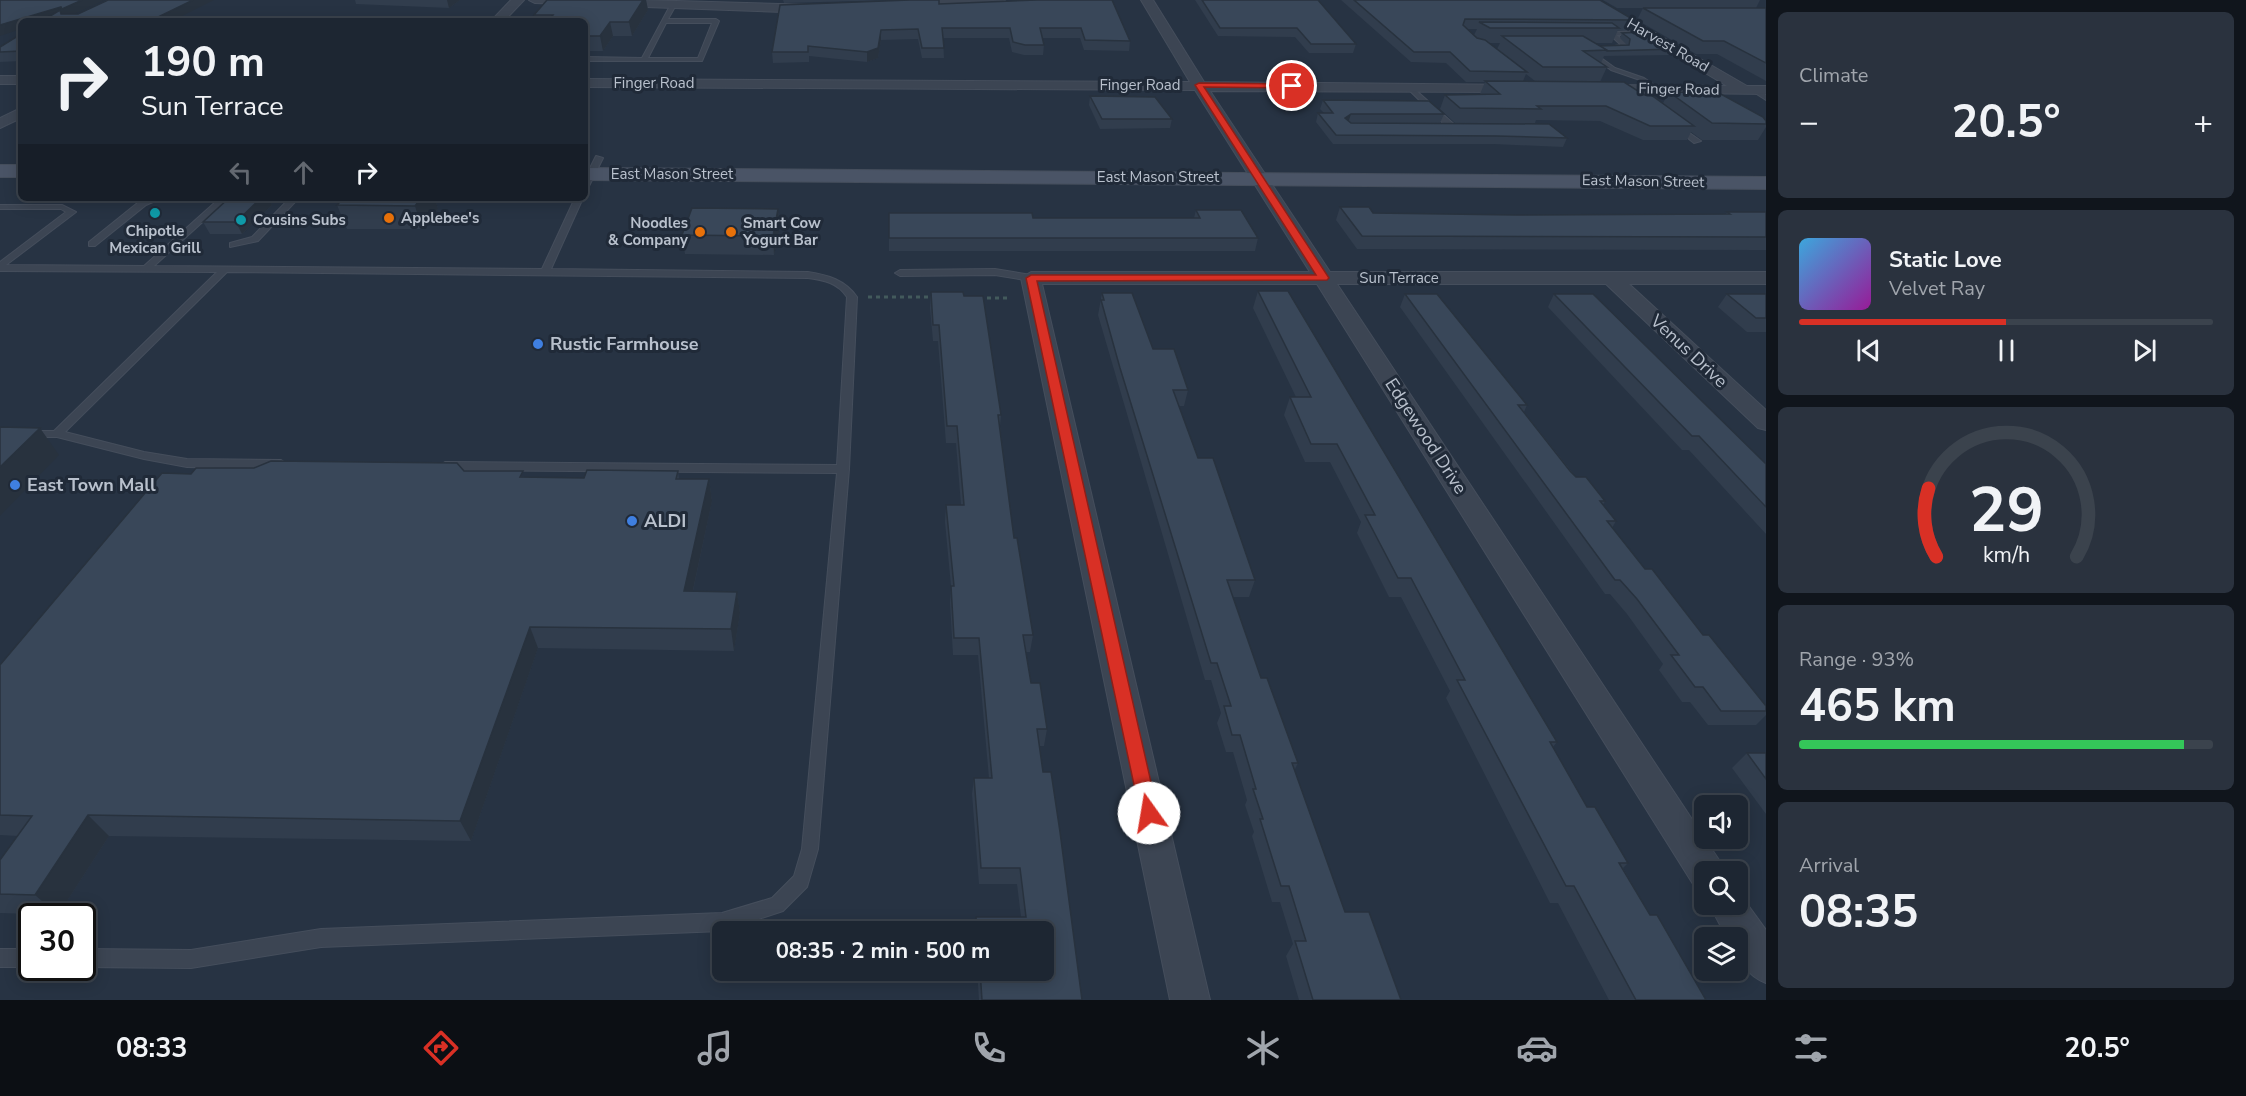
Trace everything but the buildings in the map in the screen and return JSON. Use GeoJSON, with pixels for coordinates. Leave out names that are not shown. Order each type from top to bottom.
{"type":"FeatureCollection","features":[{"type":"Feature","properties":{"kind":"main road"},"geometry":{"type":"LineString","coordinates":[[0,156],[18,156]]}},
{"type":"Feature","properties":{"kind":"main road","name":"East Mason Street"},"geometry":{"type":"LineString","coordinates":[[589,170],[1253,169],[1766,165]]}},
{"type":"Feature","properties":{"kind":"main road","name":"East Mason Street"},"geometry":{"type":"LineString","coordinates":[[1253,169],[1766,183]]}},
{"type":"Feature","properties":{"kind":"main road"},"geometry":{"type":"LineString","coordinates":[[0,171],[18,171]]}},
{"type":"Feature","properties":{"kind":"street"},"geometry":{"type":"LineString","coordinates":[[500,18],[518,0]]}},
{"type":"Feature","properties":{"kind":"street"},"geometry":{"type":"LineString","coordinates":[[535,0],[825,9]]}},
{"type":"Feature","properties":{"kind":"street"},"geometry":{"type":"LineString","coordinates":[[892,6],[999,0]]}},
{"type":"Feature","properties":{"kind":"street","name":"Edgewood Drive"},"geometry":{"type":"LineString","coordinates":[[1147,0],[1199,85],[1699,861]]}},
{"type":"Feature","properties":{"kind":"street","name":"Harvest Road"},"geometry":{"type":"LineString","coordinates":[[1590,0],[1758,92]]}},
{"type":"Feature","properties":{"kind":"street"},"geometry":{"type":"LineString","coordinates":[[1616,14],[1639,14]]}},
{"type":"Feature","properties":{"kind":"street"},"geometry":{"type":"LineString","coordinates":[[0,80],[18,80]]}},
{"type":"Feature","properties":{"kind":"street","name":"Finger Road"},"geometry":{"type":"LineString","coordinates":[[588,83],[1537,88]]}},
{"type":"Feature","properties":{"kind":"street","name":"Finger Road"},"geometry":{"type":"LineString","coordinates":[[1591,89],[1628,92],[1657,89],[1758,92]]}},
{"type":"Feature","properties":{"kind":"street"},"geometry":{"type":"LineString","coordinates":[[0,124],[18,114]]}},
{"type":"Feature","properties":{"kind":"street","name":"Sun Terrace"},"geometry":{"type":"LineString","coordinates":[[1034,288],[1324,278],[1766,278]]}},
{"type":"Feature","properties":{"kind":"street","name":"Venus Drive"},"geometry":{"type":"LineString","coordinates":[[1611,278],[1766,423]]}},
{"type":"Feature","properties":{"kind":"street"},"geometry":{"type":"LineString","coordinates":[[1034,288],[1190,1000]]}},
{"type":"Feature","properties":{"kind":"street"},"geometry":{"type":"LineString","coordinates":[[1734,915],[1766,964]]}},
{"type":"Feature","properties":{"kind":"lane"},"geometry":{"type":"LineString","coordinates":[[644,60],[673,5]]}},
{"type":"Feature","properties":{"kind":"lane"},"geometry":{"type":"LineString","coordinates":[[588,59],[700,60],[716,21],[664,21]]}},
{"type":"Feature","properties":{"kind":"lane"},"geometry":{"type":"LineString","coordinates":[[1600,33],[1648,33]]}},
{"type":"Feature","properties":{"kind":"lane"},"geometry":{"type":"LineString","coordinates":[[1608,47],[1626,46],[1611,33]]}},
{"type":"Feature","properties":{"kind":"lane"},"geometry":{"type":"LineString","coordinates":[[1596,47],[1584,47],[1613,69],[1642,79],[1657,89]]}},
{"type":"Feature","properties":{"kind":"lane"},"geometry":{"type":"LineString","coordinates":[[1409,87],[1453,128]]}},
{"type":"Feature","properties":{"kind":"lane"},"geometry":{"type":"LineString","coordinates":[[1669,121],[1696,141]]}},
{"type":"Feature","properties":{"kind":"lane"},"geometry":{"type":"LineString","coordinates":[[1441,128],[1464,128]]}},
{"type":"Feature","properties":{"kind":"lane"},"geometry":{"type":"LineString","coordinates":[[92,244],[143,203],[149,201]]}},
{"type":"Feature","properties":{"kind":"lane"},"geometry":{"type":"LineString","coordinates":[[146,269],[222,201]]}},
{"type":"Feature","properties":{"kind":"lane"},"geometry":{"type":"LineString","coordinates":[[233,245],[255,239],[290,201]]}},
{"type":"Feature","properties":{"kind":"lane"},"geometry":{"type":"LineString","coordinates":[[545,272],[578,201]]}},
{"type":"Feature","properties":{"kind":"lane"},"geometry":{"type":"LineString","coordinates":[[0,207],[62,207],[72,212],[0,267]]}},
{"type":"Feature","properties":{"kind":"lane"},"geometry":{"type":"LineString","coordinates":[[0,267],[808,275],[835,281],[847,287],[852,297],[843,470],[810,849],[801,881],[777,905],[722,922],[321,938],[191,960],[96,958]]}},
{"type":"Feature","properties":{"kind":"lane"},"geometry":{"type":"LineString","coordinates":[[57,434],[224,270]]}},
{"type":"Feature","properties":{"kind":"lane"},"geometry":{"type":"LineString","coordinates":[[900,273],[995,272],[1034,288]]}},
{"type":"Feature","properties":{"kind":"lane"},"geometry":{"type":"LineString","coordinates":[[0,434],[57,434],[97,441],[136,454],[180,462],[293,464]]}},
{"type":"Feature","properties":{"kind":"lane"},"geometry":{"type":"LineString","coordinates":[[431,465],[843,470]]}},
{"type":"Feature","properties":{"kind":"lane"},"geometry":{"type":"LineString","coordinates":[[0,957],[18,958]]}},
{"type":"Feature","properties":{"kind":"path"},"geometry":{"type":"LineString","coordinates":[[978,298],[1034,288]]}},
{"type":"Feature","properties":{"kind":"path"},"geometry":{"type":"LineString","coordinates":[[852,297],[944,298]]}},
{"type":"Feature","properties":{"kind":"place","name":"Chipotle Mexican Grill"},"geometry":{"type":"Point","coordinates":[155,213]}},
{"type":"Feature","properties":{"kind":"place","name":"Applebee's"},"geometry":{"type":"Point","coordinates":[389,218]}},
{"type":"Feature","properties":{"kind":"place","name":"Cousins Subs"},"geometry":{"type":"Point","coordinates":[241,220]}},
{"type":"Feature","properties":{"kind":"place","name":"Noodles & Company"},"geometry":{"type":"Point","coordinates":[700,232]}},
{"type":"Feature","properties":{"kind":"place","name":"Smart Cow Yogurt Bar"},"geometry":{"type":"Point","coordinates":[731,232]}},
{"type":"Feature","properties":{"kind":"place","name":"Rustic Farmhouse"},"geometry":{"type":"Point","coordinates":[538,344]}},
{"type":"Feature","properties":{"kind":"place","name":"East Town Mall"},"geometry":{"type":"Point","coordinates":[15,485]}},
{"type":"Feature","properties":{"kind":"place","name":"ALDI"},"geometry":{"type":"Point","coordinates":[632,521]}},
{"type":"Feature","properties":{"kind":"route"},"geometry":{"type":"LineString","coordinates":[[1149,813],[1031,278],[1324,278],[1199,85],[1292,86]]}}]}
